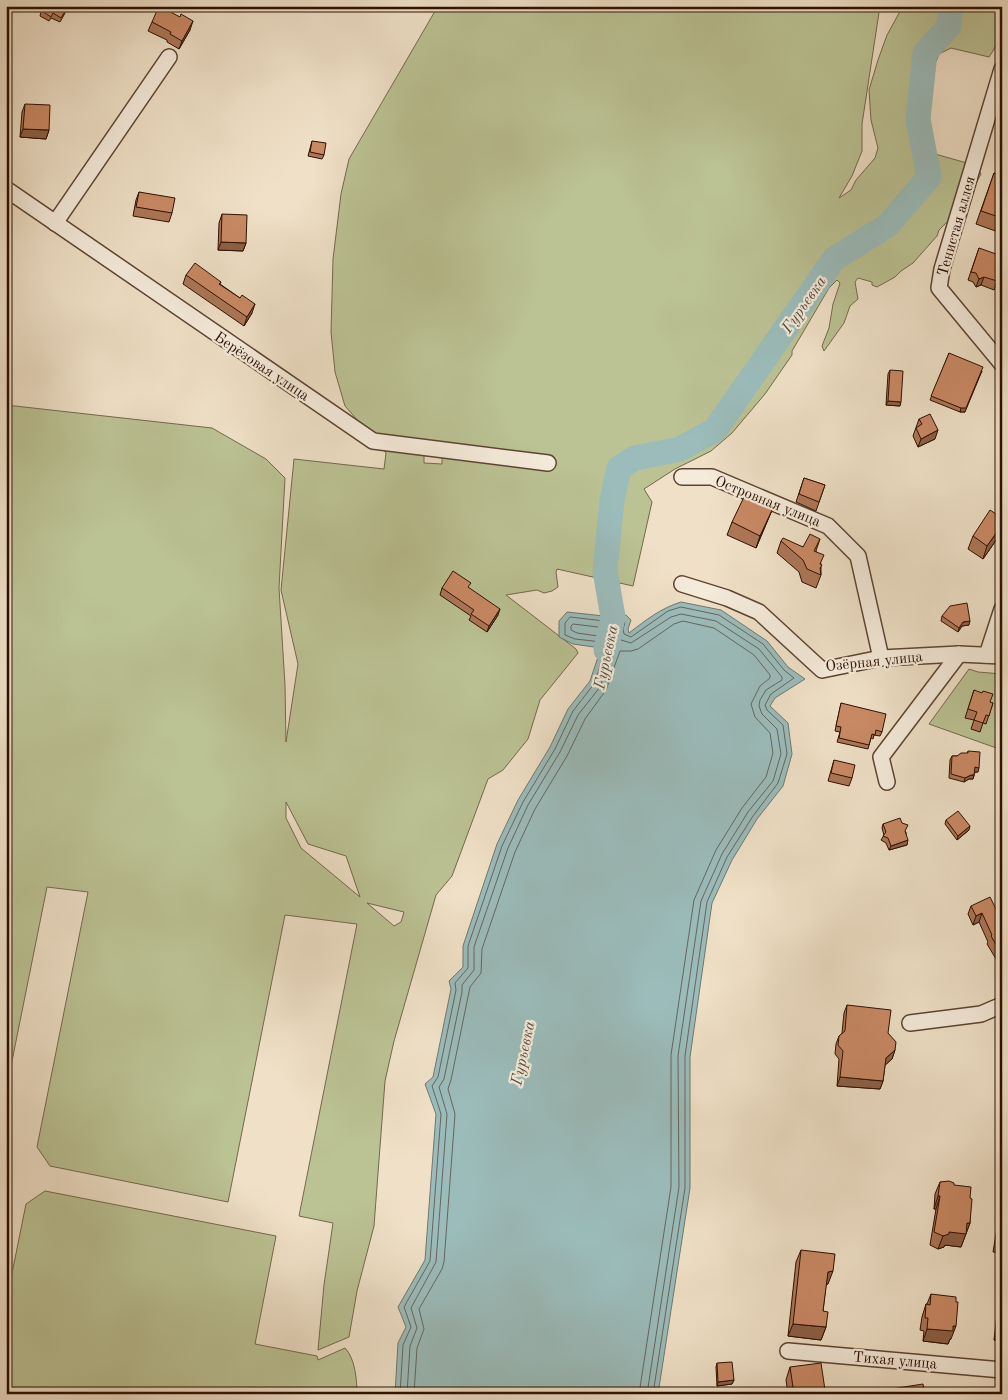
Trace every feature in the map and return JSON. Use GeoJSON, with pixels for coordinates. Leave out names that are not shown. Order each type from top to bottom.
{"type":"FeatureCollection","features":[{"type":"Feature","properties":{"kind":"street"},"geometry":{"type":"LineString","coordinates":[[54,223],[170,57]]}},
{"type":"Feature","properties":{"kind":"street","name":"Тенистая аллея"},"geometry":{"type":"LineString","coordinates":[[1002,69],[938,288],[1002,364]]}},
{"type":"Feature","properties":{"kind":"street","name":"Берёзовая улица"},"geometry":{"type":"LineString","coordinates":[[6,189],[373,441],[548,463]]}},
{"type":"Feature","properties":{"kind":"street","name":"Островная улица"},"geometry":{"type":"LineString","coordinates":[[682,477],[712,477],[828,526],[858,556],[881,658]]}},
{"type":"Feature","properties":{"kind":"street","name":"Озёрная улица"},"geometry":{"type":"LineString","coordinates":[[682,584],[727,598],[759,612],[822,670],[881,658],[959,654],[994,655]]}},
{"type":"Feature","properties":{"kind":"street"},"geometry":{"type":"LineString","coordinates":[[994,655],[1002,609]]}},
{"type":"Feature","properties":{"kind":"street"},"geometry":{"type":"LineString","coordinates":[[887,782],[881,757],[959,654]]}},
{"type":"Feature","properties":{"kind":"street"},"geometry":{"type":"LineString","coordinates":[[910,1024],[981,1014],[1002,1005]]}},
{"type":"Feature","properties":{"kind":"street","name":"Тихая улица"},"geometry":{"type":"LineString","coordinates":[[788,1351],[1002,1370]]}},
{"type":"Feature","properties":{"kind":"green space"},"geometry":{"type":"Polygon","coordinates":[[[438,6],[880,6],[862,124],[862,151],[852,176],[839,198],[851,190],[856,180],[875,158],[878,148],[871,120],[869,90],[887,35],[903,6],[1002,6],[1000,33],[989,57],[951,48],[939,54],[929,79],[928,116],[935,154],[967,163],[974,137],[977,161],[975,164],[981,174],[965,204],[939,230],[937,236],[913,263],[895,277],[877,287],[872,285],[872,282],[858,278],[855,282],[858,299],[850,306],[844,323],[824,351],[822,346],[829,328],[833,304],[840,283],[837,280],[829,288],[792,351],[792,355],[765,394],[732,433],[711,451],[675,469],[644,489],[652,502],[633,586],[557,569],[558,587],[552,591],[544,593],[537,590],[506,595],[576,649],[578,653],[540,700],[528,739],[503,770],[488,779],[452,876],[436,895],[394,1041],[385,1081],[374,1226],[357,1291],[349,1337],[318,1350],[324,1285],[333,1223],[299,1216],[357,924],[285,915],[228,1202],[50,1166],[37,1147],[88,892],[47,887],[6,1091],[6,405],[212,428],[266,459],[285,478],[279,588],[285,685],[286,742],[298,664],[281,590],[294,459],[384,469],[386,453],[345,406],[335,372],[331,332],[333,259],[341,194],[349,159],[438,6]],[[424,450],[424,463],[442,464],[442,450],[424,450]],[[286,802],[286,818],[301,848],[360,897],[346,856],[308,844],[286,802]],[[367,903],[394,926],[401,922],[404,912],[367,903]]]}},
{"type":"Feature","properties":{"kind":"green space"},"geometry":{"type":"Polygon","coordinates":[[[969,669],[978,672],[1002,674],[1002,750],[929,724],[969,669]]]}},
{"type":"Feature","properties":{"kind":"green space"},"geometry":{"type":"Polygon","coordinates":[[[45,1191],[276,1236],[255,1344],[317,1356],[318,1360],[345,1348],[353,1363],[357,1394],[6,1394],[6,1303],[26,1204],[45,1191]]]}},
{"type":"Feature","properties":{"kind":"water"},"geometry":{"type":"Polygon","coordinates":[[[681,602],[721,610],[767,641],[788,667],[805,679],[775,698],[770,706],[788,723],[792,754],[783,786],[757,819],[732,860],[712,903],[690,1057],[690,1188],[658,1394],[395,1394],[398,1343],[406,1327],[398,1307],[425,1260],[436,1114],[425,1084],[433,1077],[451,989],[449,981],[463,967],[463,946],[497,844],[518,800],[550,747],[568,709],[590,681],[601,648],[573,644],[559,637],[559,621],[567,612],[613,617],[626,615],[631,620],[628,629],[629,633],[660,611],[681,602]]]}},
{"type":"Feature","properties":{"kind":"building"},"geometry":{"type":"Polygon","coordinates":[[[41,6],[68,6],[61,18],[53,13],[51,17],[42,11],[44,8],[41,6]]]}},
{"type":"Feature","properties":{"kind":"building"},"geometry":{"type":"Polygon","coordinates":[[[159,6],[180,17],[181,14],[193,21],[182,41],[170,34],[171,32],[152,22],[159,6]]]}},
{"type":"Feature","properties":{"kind":"building"},"geometry":{"type":"Polygon","coordinates":[[[25,104],[50,105],[49,130],[23,129],[25,104]]]}},
{"type":"Feature","properties":{"kind":"building"},"geometry":{"type":"Polygon","coordinates":[[[312,141],[326,143],[324,155],[310,152],[312,141]]]}},
{"type":"Feature","properties":{"kind":"building"},"geometry":{"type":"Polygon","coordinates":[[[994,173],[1002,176],[1002,218],[981,211],[994,173]]]}},
{"type":"Feature","properties":{"kind":"building"},"geometry":{"type":"Polygon","coordinates":[[[139,192],[175,198],[172,213],[136,207],[139,192]]]}},
{"type":"Feature","properties":{"kind":"building"},"geometry":{"type":"Polygon","coordinates":[[[222,214],[247,215],[246,243],[221,242],[222,214]]]}},
{"type":"Feature","properties":{"kind":"building"},"geometry":{"type":"Polygon","coordinates":[[[979,248],[999,255],[998,260],[1002,261],[1002,267],[997,281],[984,277],[979,279],[976,273],[971,272],[979,248]]]}},
{"type":"Feature","properties":{"kind":"building"},"geometry":{"type":"Polygon","coordinates":[[[195,263],[221,282],[219,284],[240,298],[242,295],[255,304],[247,317],[186,275],[195,263]]]}},
{"type":"Feature","properties":{"kind":"building"},"geometry":{"type":"Polygon","coordinates":[[[949,353],[983,367],[966,408],[961,408],[931,396],[949,353]]]}},
{"type":"Feature","properties":{"kind":"building"},"geometry":{"type":"Polygon","coordinates":[[[890,370],[903,371],[901,402],[888,401],[890,370]]]}},
{"type":"Feature","properties":{"kind":"building"},"geometry":{"type":"Polygon","coordinates":[[[930,414],[938,430],[921,439],[916,428],[922,424],[919,419],[930,414]]]}},
{"type":"Feature","properties":{"kind":"building"},"geometry":{"type":"Polygon","coordinates":[[[804,478],[825,485],[819,502],[799,494],[804,478]]]}},
{"type":"Feature","properties":{"kind":"building"},"geometry":{"type":"Polygon","coordinates":[[[747,494],[756,496],[759,503],[772,510],[760,536],[732,522],[747,494]]]}},
{"type":"Feature","properties":{"kind":"building"},"geometry":{"type":"Polygon","coordinates":[[[990,510],[1002,518],[1002,525],[987,546],[973,536],[990,510]]]}},
{"type":"Feature","properties":{"kind":"building"},"geometry":{"type":"Polygon","coordinates":[[[810,534],[820,539],[814,551],[824,555],[820,564],[822,565],[820,568],[821,575],[807,569],[803,560],[781,541],[783,538],[803,547],[810,534]]]}},
{"type":"Feature","properties":{"kind":"building"},"geometry":{"type":"Polygon","coordinates":[[[453,571],[471,583],[468,587],[500,609],[489,626],[471,614],[474,610],[442,588],[453,571]]]}},
{"type":"Feature","properties":{"kind":"building"},"geometry":{"type":"Polygon","coordinates":[[[967,603],[970,621],[963,622],[959,628],[942,616],[950,606],[967,603]]]}},
{"type":"Feature","properties":{"kind":"building"},"geometry":{"type":"Polygon","coordinates":[[[974,690],[993,694],[990,702],[993,703],[989,716],[986,715],[983,723],[974,720],[977,712],[968,709],[974,690]]]}},
{"type":"Feature","properties":{"kind":"building"},"geometry":{"type":"Polygon","coordinates":[[[841,703],[886,714],[882,732],[876,730],[875,735],[872,734],[869,745],[839,738],[841,727],[836,726],[841,703]]]}},
{"type":"Feature","properties":{"kind":"building"},"geometry":{"type":"Polygon","coordinates":[[[968,751],[980,752],[979,768],[975,767],[974,775],[965,778],[951,774],[952,756],[968,753],[968,751]]]}},
{"type":"Feature","properties":{"kind":"building"},"geometry":{"type":"Polygon","coordinates":[[[834,760],[855,765],[852,778],[831,773],[834,760]]]}},
{"type":"Feature","properties":{"kind":"building"},"geometry":{"type":"Polygon","coordinates":[[[958,811],[970,826],[958,836],[946,820],[958,811]]]}},
{"type":"Feature","properties":{"kind":"building"},"geometry":{"type":"Polygon","coordinates":[[[900,818],[902,823],[908,825],[905,831],[908,840],[891,846],[888,838],[883,836],[886,832],[883,824],[900,818]]]}},
{"type":"Feature","properties":{"kind":"building"},"geometry":{"type":"Polygon","coordinates":[[[990,897],[1002,921],[1002,955],[991,936],[982,913],[976,916],[971,906],[990,897]]]}},
{"type":"Feature","properties":{"kind":"building"},"geometry":{"type":"Polygon","coordinates":[[[847,1005],[891,1010],[888,1033],[896,1042],[895,1050],[886,1058],[883,1081],[840,1077],[843,1051],[838,1045],[839,1036],[845,1031],[847,1005]]]}},
{"type":"Feature","properties":{"kind":"building"},"geometry":{"type":"Polygon","coordinates":[[[949,1181],[954,1183],[954,1185],[971,1187],[970,1223],[967,1223],[966,1234],[949,1232],[949,1234],[943,1236],[934,1232],[940,1196],[938,1196],[940,1182],[949,1181]]]}},
{"type":"Feature","properties":{"kind":"building"},"geometry":{"type":"Polygon","coordinates":[[[1002,1217],[1002,1240],[998,1239],[1002,1217]]]}},
{"type":"Feature","properties":{"kind":"building"},"geometry":{"type":"Polygon","coordinates":[[[801,1250],[835,1254],[833,1271],[828,1272],[823,1311],[828,1312],[826,1327],[793,1324],[801,1250]]]}},
{"type":"Feature","properties":{"kind":"building"},"geometry":{"type":"Polygon","coordinates":[[[931,1294],[956,1297],[956,1302],[958,1302],[956,1326],[953,1326],[953,1331],[927,1329],[928,1318],[925,1318],[926,1304],[930,1305],[931,1294]]]}},
{"type":"Feature","properties":{"kind":"building"},"geometry":{"type":"Polygon","coordinates":[[[1000,1305],[1002,1305],[1002,1332],[998,1332],[1000,1305]]]}},
{"type":"Feature","properties":{"kind":"building"},"geometry":{"type":"Polygon","coordinates":[[[732,1362],[734,1380],[718,1382],[717,1363],[732,1362]]]}},
{"type":"Feature","properties":{"kind":"building"},"geometry":{"type":"Polygon","coordinates":[[[821,1363],[825,1390],[794,1394],[790,1367],[821,1363]]]}},
{"type":"Feature","properties":{"kind":"building"},"geometry":{"type":"Polygon","coordinates":[[[923,1384],[925,1394],[892,1394],[891,1389],[923,1384]]]}},
{"type":"Feature","properties":{"kind":"waterway","name":"Гурьевка"},"geometry":{"type":"LineString","coordinates":[[606,650],[613,617],[605,571],[612,500],[619,468],[635,458],[680,449],[715,430],[834,259],[888,225],[929,177],[918,119],[925,53],[949,26],[951,6]]}}]}
